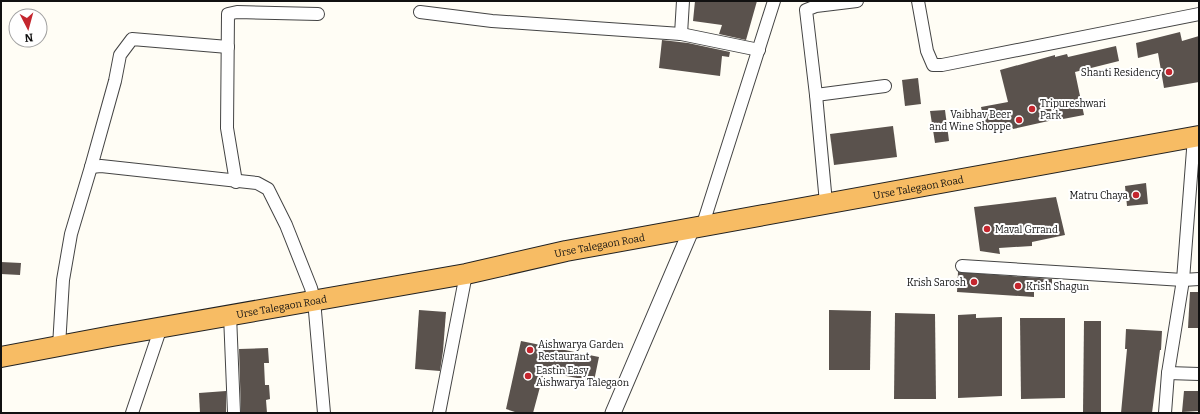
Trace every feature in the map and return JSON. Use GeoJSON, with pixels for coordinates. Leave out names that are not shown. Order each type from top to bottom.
{"type":"FeatureCollection","features":[{"type":"Feature","properties":{"kind":"highway","name":"Urse Talegaon Road"},"geometry":{"type":"LineString","coordinates":[[1,357],[162,327],[466,274],[566,251],[1196,137]]}},
{"type":"Feature","properties":{"kind":"street"},"geometry":{"type":"LineString","coordinates":[[681,34],[683,1]]}},
{"type":"Feature","properties":{"kind":"street"},"geometry":{"type":"LineString","coordinates":[[613,413],[697,228],[759,50],[774,1]]}},
{"type":"Feature","properties":{"kind":"street"},"geometry":{"type":"LineString","coordinates":[[826,203],[806,10],[816,6],[857,1]]}},
{"type":"Feature","properties":{"kind":"street"},"geometry":{"type":"LineString","coordinates":[[918,1],[927,51],[933,66],[1199,14]]}},
{"type":"Feature","properties":{"kind":"street"},"geometry":{"type":"LineString","coordinates":[[236,182],[227,128],[228,14],[236,12],[318,14]]}},
{"type":"Feature","properties":{"kind":"street"},"geometry":{"type":"LineString","coordinates":[[420,12],[492,21],[681,34],[759,50]]}},
{"type":"Feature","properties":{"kind":"street"},"geometry":{"type":"LineString","coordinates":[[59,346],[66,254],[115,81],[120,55],[128,42],[132,39],[228,47]]}},
{"type":"Feature","properties":{"kind":"street"},"geometry":{"type":"LineString","coordinates":[[816,95],[885,86]]}},
{"type":"Feature","properties":{"kind":"street"},"geometry":{"type":"LineString","coordinates":[[1165,413],[1168,373],[1183,280],[1196,137]]}},
{"type":"Feature","properties":{"kind":"street"},"geometry":{"type":"LineString","coordinates":[[91,167],[101,166],[236,182],[257,183],[268,190],[286,225],[314,300],[324,413]]}},
{"type":"Feature","properties":{"kind":"street"},"geometry":{"type":"LineString","coordinates":[[962,266],[1183,280],[1199,279]]}},
{"type":"Feature","properties":{"kind":"street"},"geometry":{"type":"LineString","coordinates":[[439,413],[466,274]]}},
{"type":"Feature","properties":{"kind":"street"},"geometry":{"type":"LineString","coordinates":[[230,315],[234,413]]}},
{"type":"Feature","properties":{"kind":"street"},"geometry":{"type":"LineString","coordinates":[[132,413],[162,327]]}},
{"type":"Feature","properties":{"kind":"street"},"geometry":{"type":"LineString","coordinates":[[1168,373],[1199,374]]}},
{"type":"Feature","properties":{"kind":"building"},"geometry":{"type":"Polygon","coordinates":[[[695,1],[757,1],[746,40],[719,34],[722,25],[693,21],[695,1]]]}},
{"type":"Feature","properties":{"kind":"building"},"geometry":{"type":"Polygon","coordinates":[[[1180,32],[1182,41],[1199,36],[1199,82],[1164,88],[1158,53],[1138,58],[1136,43],[1180,32]]]}},
{"type":"Feature","properties":{"kind":"building"},"geometry":{"type":"Polygon","coordinates":[[[662,40],[688,43],[730,52],[729,57],[722,56],[720,76],[659,68],[662,40]]]}},
{"type":"Feature","properties":{"kind":"building"},"geometry":{"type":"Polygon","coordinates":[[[1116,46],[1119,61],[1075,72],[1084,115],[1062,118],[1013,129],[1012,127],[986,131],[981,107],[1008,102],[1000,70],[1055,55],[1055,57],[1067,54],[1068,57],[1116,46]]]}},
{"type":"Feature","properties":{"kind":"building"},"geometry":{"type":"Polygon","coordinates":[[[918,78],[921,104],[905,106],[902,80],[918,78]]]}},
{"type":"Feature","properties":{"kind":"building"},"geometry":{"type":"Polygon","coordinates":[[[945,110],[949,141],[935,143],[930,111],[945,110]]]}},
{"type":"Feature","properties":{"kind":"building"},"geometry":{"type":"Polygon","coordinates":[[[893,126],[897,157],[834,165],[830,134],[893,126]]]}},
{"type":"Feature","properties":{"kind":"building","name":"Matru Chaya"},"geometry":{"type":"Polygon","coordinates":[[[1146,183],[1148,204],[1127,206],[1125,186],[1146,183]]]}},
{"type":"Feature","properties":{"kind":"building"},"geometry":{"type":"Polygon","coordinates":[[[1056,197],[1065,235],[1032,242],[1032,246],[999,248],[1000,254],[980,251],[974,207],[1056,197]]]}},
{"type":"Feature","properties":{"kind":"building"},"geometry":{"type":"Polygon","coordinates":[[[1,262],[21,263],[20,275],[1,274],[1,262]]]}},
{"type":"Feature","properties":{"kind":"building"},"geometry":{"type":"Polygon","coordinates":[[[958,272],[1052,279],[1052,290],[1034,289],[1034,297],[957,292],[958,272]]]}},
{"type":"Feature","properties":{"kind":"building"},"geometry":{"type":"Polygon","coordinates":[[[1190,292],[1199,292],[1199,328],[1188,328],[1190,292]]]}},
{"type":"Feature","properties":{"kind":"building"},"geometry":{"type":"Polygon","coordinates":[[[419,310],[446,312],[440,371],[415,369],[419,310]]]}},
{"type":"Feature","properties":{"kind":"building"},"geometry":{"type":"Polygon","coordinates":[[[829,310],[871,311],[870,370],[829,370],[829,310]]]}},
{"type":"Feature","properties":{"kind":"building"},"geometry":{"type":"Polygon","coordinates":[[[895,313],[935,314],[936,399],[894,399],[895,313]]]}},
{"type":"Feature","properties":{"kind":"building"},"geometry":{"type":"Polygon","coordinates":[[[976,314],[976,318],[1002,317],[1002,396],[958,398],[958,315],[976,314]]]}},
{"type":"Feature","properties":{"kind":"building"},"geometry":{"type":"Polygon","coordinates":[[[1020,318],[1065,318],[1065,398],[1021,399],[1020,318]]]}},
{"type":"Feature","properties":{"kind":"building"},"geometry":{"type":"Polygon","coordinates":[[[1084,321],[1101,321],[1101,413],[1083,413],[1084,321]]]}},
{"type":"Feature","properties":{"kind":"building"},"geometry":{"type":"Polygon","coordinates":[[[1126,329],[1162,331],[1161,350],[1152,413],[1121,413],[1127,349],[1125,349],[1126,329]]]}},
{"type":"Feature","properties":{"kind":"building","name":"Eastin Easy Aishwarya Talegaon"},"geometry":{"type":"Polygon","coordinates":[[[521,341],[599,357],[594,381],[544,372],[533,413],[518,413],[506,409],[521,341]]]}},
{"type":"Feature","properties":{"kind":"building"},"geometry":{"type":"Polygon","coordinates":[[[268,348],[269,363],[264,363],[265,385],[269,385],[270,399],[266,400],[267,413],[241,413],[239,349],[268,348]]]}},
{"type":"Feature","properties":{"kind":"building"},"geometry":{"type":"Polygon","coordinates":[[[226,391],[226,413],[200,413],[199,393],[226,391]]]}},
{"type":"Feature","properties":{"kind":"building"},"geometry":{"type":"Polygon","coordinates":[[[1184,391],[1199,391],[1199,411],[1182,412],[1184,391]]]}},
{"type":"Feature","properties":{"kind":"place","name":"Shanti Residency"},"geometry":{"type":"Point","coordinates":[1169,72]}},
{"type":"Feature","properties":{"kind":"place","name":"Tripureshwari Park"},"geometry":{"type":"Point","coordinates":[1032,109]}},
{"type":"Feature","properties":{"kind":"place","name":"Vaibhav Beer and Wine Shoppe"},"geometry":{"type":"Point","coordinates":[1019,120]}},
{"type":"Feature","properties":{"kind":"place","name":"Matru Chaya"},"geometry":{"type":"Point","coordinates":[1136,195]}},
{"type":"Feature","properties":{"kind":"place","name":"Maval Grrand"},"geometry":{"type":"Point","coordinates":[987,229]}},
{"type":"Feature","properties":{"kind":"place","name":"Krish Sarosh"},"geometry":{"type":"Point","coordinates":[974,282]}},
{"type":"Feature","properties":{"kind":"place","name":"Krish Shagun"},"geometry":{"type":"Point","coordinates":[1018,286]}},
{"type":"Feature","properties":{"kind":"place","name":"Aishwarya Garden Restaurant"},"geometry":{"type":"Point","coordinates":[530,350]}},
{"type":"Feature","properties":{"kind":"place","name":"Eastin Easy Aishwarya Talegaon"},"geometry":{"type":"Point","coordinates":[528,376]}}]}
